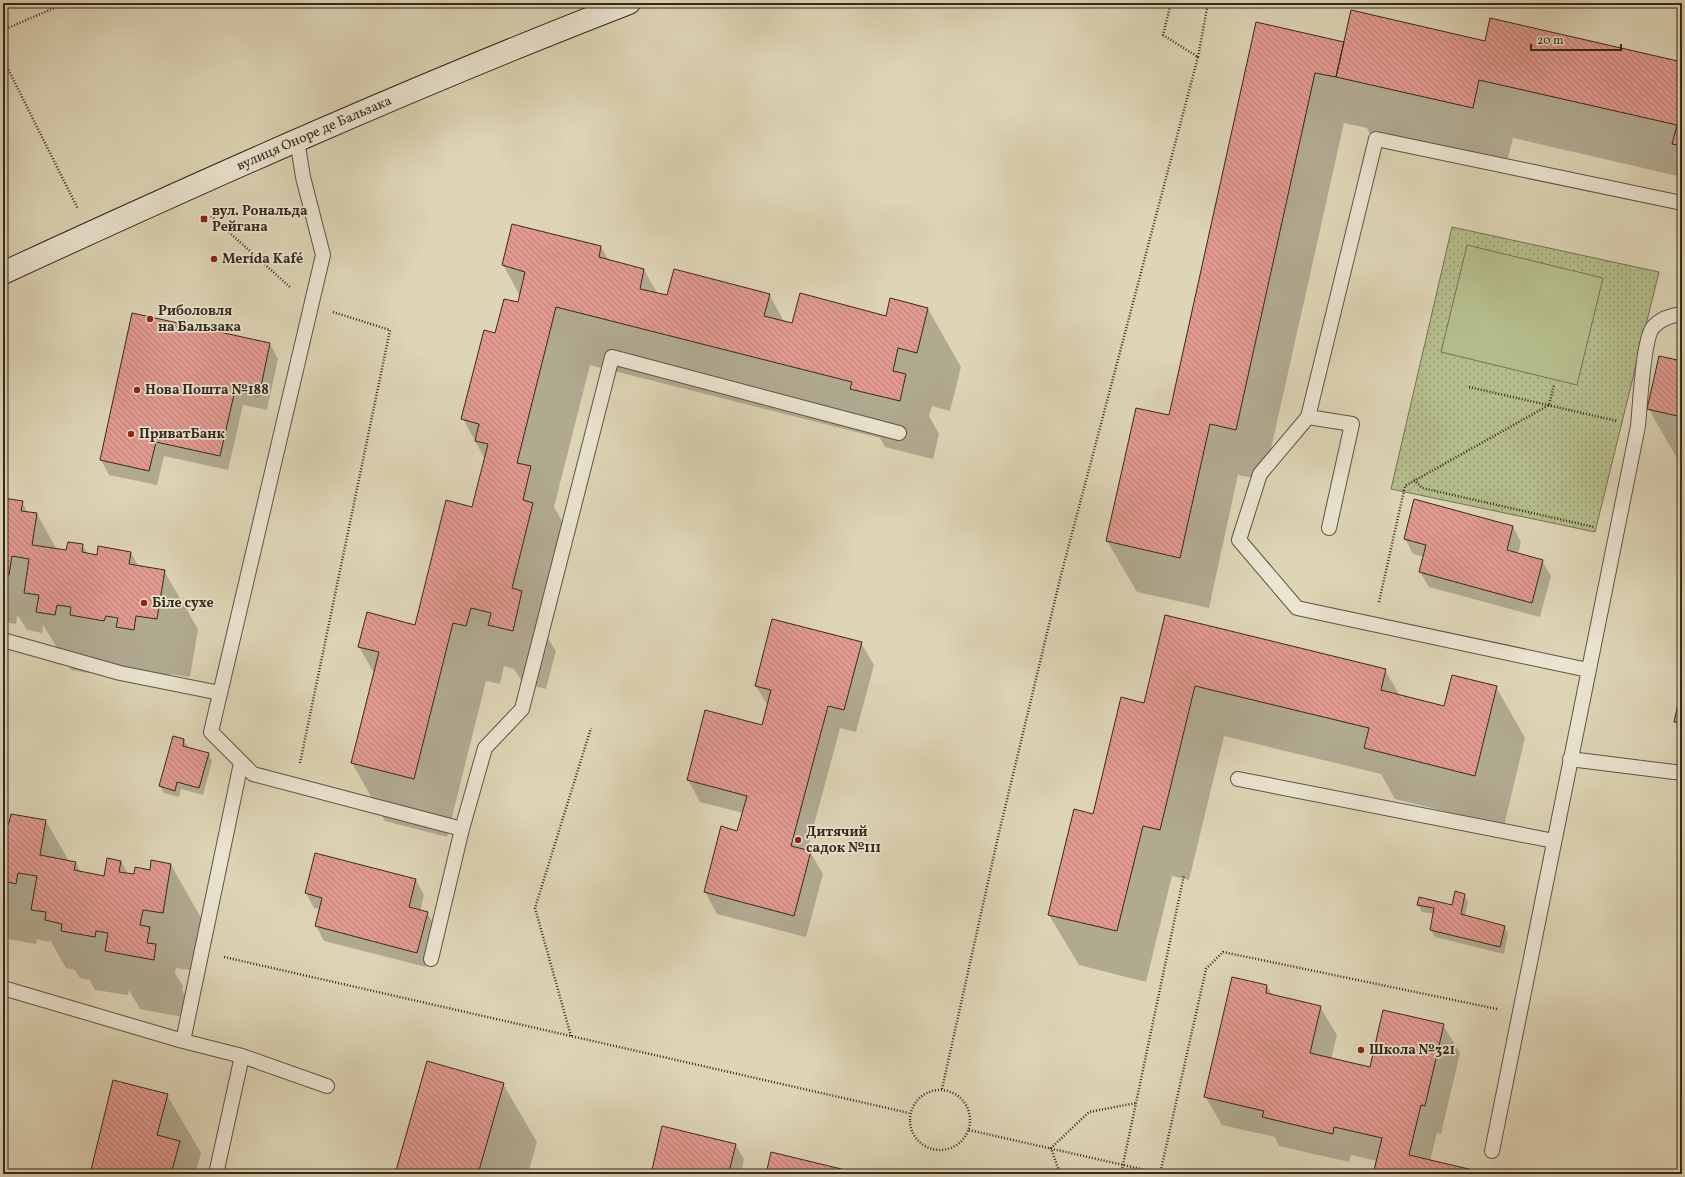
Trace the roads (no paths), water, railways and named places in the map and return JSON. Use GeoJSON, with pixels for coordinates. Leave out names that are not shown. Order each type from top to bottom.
{"type":"FeatureCollection","features":[{"type":"Feature","properties":{"kind":"street","name":"вулиця Оноре де Бальзака"},"geometry":{"type":"LineString","coordinates":[[3,273],[297,140],[523,44],[629,3]]}},
{"type":"Feature","properties":{"kind":"lane"},"geometry":{"type":"LineString","coordinates":[[1588,670],[1298,608],[1239,540],[1260,474],[1308,417],[1376,139],[1682,203]]}},
{"type":"Feature","properties":{"kind":"lane"},"geometry":{"type":"LineString","coordinates":[[297,140],[303,177],[323,255],[211,732],[253,774],[462,829]]}},
{"type":"Feature","properties":{"kind":"lane"},"geometry":{"type":"LineString","coordinates":[[1492,1151],[1638,426],[1646,344],[1653,326],[1671,315],[1682,314]]}},
{"type":"Feature","properties":{"kind":"lane"},"geometry":{"type":"LineString","coordinates":[[431,959],[462,829],[485,748],[522,709],[612,358],[899,433]]}},
{"type":"Feature","properties":{"kind":"lane"},"geometry":{"type":"LineString","coordinates":[[1308,417],[1352,424],[1328,528]]}},
{"type":"Feature","properties":{"kind":"lane"},"geometry":{"type":"LineString","coordinates":[[3,640],[120,673],[220,692]]}},
{"type":"Feature","properties":{"kind":"lane"},"geometry":{"type":"LineString","coordinates":[[1570,759],[1682,773]]}},
{"type":"Feature","properties":{"kind":"lane"},"geometry":{"type":"LineString","coordinates":[[184,1041],[241,763]]}},
{"type":"Feature","properties":{"kind":"lane"},"geometry":{"type":"LineString","coordinates":[[1238,779],[1554,840]]}},
{"type":"Feature","properties":{"kind":"lane"},"geometry":{"type":"LineString","coordinates":[[3,988],[184,1041],[242,1056],[327,1086]]}},
{"type":"Feature","properties":{"kind":"lane"},"geometry":{"type":"LineString","coordinates":[[216,1174],[242,1056]]}},
{"type":"Feature","properties":{"kind":"tram line"},"geometry":{"type":"LineString","coordinates":[[3,7],[10,3]]}},
{"type":"Feature","properties":{"kind":"place","name":"вул. Рональда Рейгана"},"geometry":{"type":"Point","coordinates":[204,219]}},
{"type":"Feature","properties":{"kind":"place","name":"Merída Kafé"},"geometry":{"type":"Point","coordinates":[214,259]}},
{"type":"Feature","properties":{"kind":"place","name":"Риболовля на Бальзака"},"geometry":{"type":"Point","coordinates":[150,319]}},
{"type":"Feature","properties":{"kind":"place","name":"Нова Пошта №188"},"geometry":{"type":"Point","coordinates":[137,390]}},
{"type":"Feature","properties":{"kind":"place","name":"ПриватБанк"},"geometry":{"type":"Point","coordinates":[131,434]}},
{"type":"Feature","properties":{"kind":"place","name":"Біле сухе"},"geometry":{"type":"Point","coordinates":[144,603]}},
{"type":"Feature","properties":{"kind":"place","name":"Дитячий садок №111"},"geometry":{"type":"Point","coordinates":[798,840]}},
{"type":"Feature","properties":{"kind":"place","name":"Школа №321"},"geometry":{"type":"Point","coordinates":[1361,1050]}}]}
